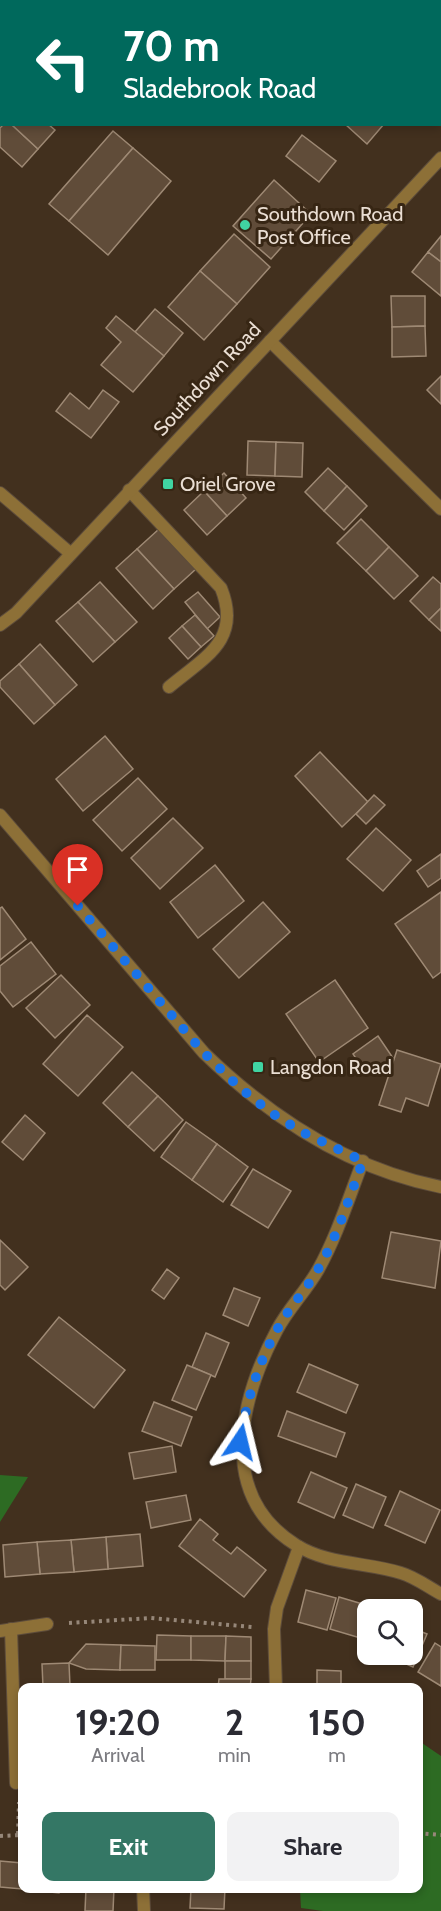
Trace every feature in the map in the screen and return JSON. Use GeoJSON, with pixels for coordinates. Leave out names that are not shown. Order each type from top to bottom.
{"type":"FeatureCollection","features":[{"type":"Feature","properties":{"kind":"street","name":"Southdown Road"},"geometry":{"type":"LineString","coordinates":[[0,625],[16,613],[441,158]]}},
{"type":"Feature","properties":{"kind":"street"},"geometry":{"type":"LineString","coordinates":[[270,341],[440,506]]}},
{"type":"Feature","properties":{"kind":"street"},"geometry":{"type":"LineString","coordinates":[[129,490],[220,588],[229,608],[226,630],[217,646],[169,687]]}},
{"type":"Feature","properties":{"kind":"street"},"geometry":{"type":"LineString","coordinates":[[0,493],[70,553]]}},
{"type":"Feature","properties":{"kind":"street"},"geometry":{"type":"LineString","coordinates":[[0,815],[204,1053],[239,1087],[270,1112],[302,1132],[363,1161],[441,1187]]}},
{"type":"Feature","properties":{"kind":"street"},"geometry":{"type":"LineString","coordinates":[[363,1161],[332,1240],[317,1270],[278,1328],[267,1351],[244,1418],[240,1442],[242,1460],[252,1494],[272,1525],[299,1547],[338,1561],[402,1573],[441,1594]]}},
{"type":"Feature","properties":{"kind":"street"},"geometry":{"type":"LineString","coordinates":[[276,1683],[274,1629],[277,1608],[299,1547]]}},
{"type":"Feature","properties":{"kind":"street"},"geometry":{"type":"LineString","coordinates":[[16,1783],[5,1630],[53,1624]]}},
{"type":"Feature","properties":{"kind":"street"},"geometry":{"type":"LineString","coordinates":[[143,1893],[144,1911]]}},
{"type":"Feature","properties":{"kind":"path"},"geometry":{"type":"LineString","coordinates":[[53,1624],[151,1618],[274,1629]]}},
{"type":"Feature","properties":{"kind":"path"},"geometry":{"type":"LineString","coordinates":[[16,1783],[18,1788]]}},
{"type":"Feature","properties":{"kind":"path"},"geometry":{"type":"LineString","coordinates":[[423,1833],[441,1835]]}},
{"type":"Feature","properties":{"kind":"path"},"geometry":{"type":"LineString","coordinates":[[0,1836],[18,1835]]}},
{"type":"Feature","properties":{"kind":"green space"},"geometry":{"type":"Polygon","coordinates":[[[0,1475],[28,1477],[0,1522],[0,1475]]]}},
{"type":"Feature","properties":{"kind":"green space"},"geometry":{"type":"Polygon","coordinates":[[[423,1744],[441,1756],[441,1911],[323,1911],[301,1908],[300,1893],[423,1893],[423,1744]]]}},
{"type":"Feature","properties":{"kind":"building"},"geometry":{"type":"Polygon","coordinates":[[[13,126],[38,149],[22,167],[0,147],[0,128],[13,126]]]}},
{"type":"Feature","properties":{"kind":"building"},"geometry":{"type":"Polygon","coordinates":[[[13,126],[50,126],[55,130],[38,149],[13,126]]]}},
{"type":"Feature","properties":{"kind":"building"},"geometry":{"type":"Polygon","coordinates":[[[347,126],[382,126],[367,144],[347,126]]]}},
{"type":"Feature","properties":{"kind":"building"},"geometry":{"type":"Polygon","coordinates":[[[113,131],[133,148],[69,221],[49,204],[113,131]]]}},
{"type":"Feature","properties":{"kind":"building"},"geometry":{"type":"Polygon","coordinates":[[[302,135],[336,161],[319,182],[286,156],[302,135]]]}},
{"type":"Feature","properties":{"kind":"building"},"geometry":{"type":"Polygon","coordinates":[[[133,148],[171,181],[108,255],[69,221],[133,148]]]}},
{"type":"Feature","properties":{"kind":"building"},"geometry":{"type":"Polygon","coordinates":[[[274,180],[311,214],[271,259],[233,226],[274,180]]]}},
{"type":"Feature","properties":{"kind":"building"},"geometry":{"type":"Polygon","coordinates":[[[234,234],[270,267],[237,304],[200,271],[234,234]]]}},
{"type":"Feature","properties":{"kind":"building"},"geometry":{"type":"Polygon","coordinates":[[[441,236],[441,262],[428,252],[441,236]]]}},
{"type":"Feature","properties":{"kind":"building"},"geometry":{"type":"Polygon","coordinates":[[[428,252],[441,262],[441,296],[412,272],[428,252]]]}},
{"type":"Feature","properties":{"kind":"building"},"geometry":{"type":"Polygon","coordinates":[[[200,271],[237,304],[204,340],[168,307],[200,271]]]}},
{"type":"Feature","properties":{"kind":"building"},"geometry":{"type":"Polygon","coordinates":[[[391,296],[425,296],[425,326],[392,327],[391,296]]]}},
{"type":"Feature","properties":{"kind":"building"},"geometry":{"type":"Polygon","coordinates":[[[155,309],[183,333],[164,356],[135,332],[155,309]]]}},
{"type":"Feature","properties":{"kind":"building"},"geometry":{"type":"Polygon","coordinates":[[[116,316],[164,356],[133,392],[101,365],[121,342],[106,328],[116,316]]]}},
{"type":"Feature","properties":{"kind":"building"},"geometry":{"type":"Polygon","coordinates":[[[425,326],[426,356],[392,357],[392,327],[425,326]]]}},
{"type":"Feature","properties":{"kind":"building"},"geometry":{"type":"Polygon","coordinates":[[[441,376],[441,404],[427,390],[441,376]]]}},
{"type":"Feature","properties":{"kind":"building"},"geometry":{"type":"Polygon","coordinates":[[[103,390],[119,402],[91,438],[56,411],[70,393],[89,409],[103,390]]]}},
{"type":"Feature","properties":{"kind":"building"},"geometry":{"type":"Polygon","coordinates":[[[248,441],[276,442],[275,476],[247,475],[248,441]]]}},
{"type":"Feature","properties":{"kind":"building"},"geometry":{"type":"Polygon","coordinates":[[[276,442],[303,443],[302,477],[275,476],[276,442]]]}},
{"type":"Feature","properties":{"kind":"building"},"geometry":{"type":"Polygon","coordinates":[[[328,468],[347,486],[324,511],[305,492],[328,468]]]}},
{"type":"Feature","properties":{"kind":"building"},"geometry":{"type":"Polygon","coordinates":[[[224,473],[246,498],[227,516],[204,491],[224,473]]]}},
{"type":"Feature","properties":{"kind":"building"},"geometry":{"type":"Polygon","coordinates":[[[347,486],[367,506],[344,530],[324,511],[347,486]]]}},
{"type":"Feature","properties":{"kind":"building"},"geometry":{"type":"Polygon","coordinates":[[[204,491],[227,516],[207,535],[184,510],[204,491]]]}},
{"type":"Feature","properties":{"kind":"building"},"geometry":{"type":"Polygon","coordinates":[[[361,519],[389,547],[366,571],[337,543],[361,519]]]}},
{"type":"Feature","properties":{"kind":"building"},"geometry":{"type":"Polygon","coordinates":[[[159,529],[196,569],[174,589],[137,549],[159,529]]]}},
{"type":"Feature","properties":{"kind":"building"},"geometry":{"type":"Polygon","coordinates":[[[389,547],[418,576],[394,599],[366,571],[389,547]]]}},
{"type":"Feature","properties":{"kind":"building"},"geometry":{"type":"Polygon","coordinates":[[[137,549],[174,589],[153,609],[116,568],[137,549]]]}},
{"type":"Feature","properties":{"kind":"building"},"geometry":{"type":"Polygon","coordinates":[[[433,577],[441,584],[441,608],[429,620],[410,601],[433,577]]]}},
{"type":"Feature","properties":{"kind":"building"},"geometry":{"type":"Polygon","coordinates":[[[100,582],[137,622],[115,642],[78,602],[100,582]]]}},
{"type":"Feature","properties":{"kind":"building"},"geometry":{"type":"Polygon","coordinates":[[[198,592],[220,617],[207,629],[185,602],[198,592]]]}},
{"type":"Feature","properties":{"kind":"building"},"geometry":{"type":"Polygon","coordinates":[[[78,602],[115,642],[93,662],[56,621],[78,602]]]}},
{"type":"Feature","properties":{"kind":"building"},"geometry":{"type":"Polygon","coordinates":[[[441,608],[441,631],[429,620],[441,608]]]}},
{"type":"Feature","properties":{"kind":"building"},"geometry":{"type":"Polygon","coordinates":[[[195,615],[214,636],[201,647],[182,626],[195,615]]]}},
{"type":"Feature","properties":{"kind":"building"},"geometry":{"type":"Polygon","coordinates":[[[182,626],[201,647],[188,659],[169,638],[182,626]]]}},
{"type":"Feature","properties":{"kind":"building"},"geometry":{"type":"Polygon","coordinates":[[[40,644],[77,685],[55,705],[19,664],[40,644]]]}},
{"type":"Feature","properties":{"kind":"building"},"geometry":{"type":"Polygon","coordinates":[[[19,664],[55,705],[34,724],[0,687],[0,681],[19,664]]]}},
{"type":"Feature","properties":{"kind":"building"},"geometry":{"type":"Polygon","coordinates":[[[105,736],[133,769],[83,811],[56,779],[105,736]]]}},
{"type":"Feature","properties":{"kind":"building"},"geometry":{"type":"Polygon","coordinates":[[[320,752],[368,802],[342,827],[295,776],[320,752]]]}},
{"type":"Feature","properties":{"kind":"building"},"geometry":{"type":"Polygon","coordinates":[[[138,778],[167,809],[122,851],[93,820],[138,778]]]}},
{"type":"Feature","properties":{"kind":"building"},"geometry":{"type":"Polygon","coordinates":[[[374,795],[385,805],[366,824],[356,814],[374,795]]]}},
{"type":"Feature","properties":{"kind":"building"},"geometry":{"type":"Polygon","coordinates":[[[173,818],[203,848],[160,889],[131,858],[173,818]]]}},
{"type":"Feature","properties":{"kind":"building"},"geometry":{"type":"Polygon","coordinates":[[[376,828],[411,860],[383,891],[347,859],[376,828]]]}},
{"type":"Feature","properties":{"kind":"building"},"geometry":{"type":"Polygon","coordinates":[[[441,854],[441,878],[428,887],[417,871],[441,854]]]}},
{"type":"Feature","properties":{"kind":"building"},"geometry":{"type":"Polygon","coordinates":[[[215,865],[244,901],[198,938],[170,902],[215,865]]]}},
{"type":"Feature","properties":{"kind":"building"},"geometry":{"type":"Polygon","coordinates":[[[441,892],[441,972],[433,978],[395,924],[441,892]]]}},
{"type":"Feature","properties":{"kind":"building"},"geometry":{"type":"Polygon","coordinates":[[[263,902],[290,932],[239,978],[213,949],[263,902]]]}},
{"type":"Feature","properties":{"kind":"building"},"geometry":{"type":"Polygon","coordinates":[[[2,907],[26,939],[0,960],[0,908],[2,907]]]}},
{"type":"Feature","properties":{"kind":"building"},"geometry":{"type":"Polygon","coordinates":[[[31,942],[56,974],[13,1007],[0,991],[0,966],[31,942]]]}},
{"type":"Feature","properties":{"kind":"building"},"geometry":{"type":"Polygon","coordinates":[[[61,975],[90,1005],[55,1038],[26,1008],[61,975]]]}},
{"type":"Feature","properties":{"kind":"building"},"geometry":{"type":"Polygon","coordinates":[[[335,980],[368,1028],[319,1062],[286,1014],[335,980]]]}},
{"type":"Feature","properties":{"kind":"building"},"geometry":{"type":"Polygon","coordinates":[[[87,1015],[123,1047],[78,1096],[43,1064],[87,1015]]]}},
{"type":"Feature","properties":{"kind":"building"},"geometry":{"type":"Polygon","coordinates":[[[378,1036],[393,1058],[367,1075],[353,1054],[378,1036]]]}},
{"type":"Feature","properties":{"kind":"building"},"geometry":{"type":"Polygon","coordinates":[[[397,1050],[441,1064],[428,1106],[406,1098],[401,1112],[379,1105],[397,1050]]]}},
{"type":"Feature","properties":{"kind":"building"},"geometry":{"type":"Polygon","coordinates":[[[132,1072],[158,1096],[128,1127],[103,1103],[132,1072]]]}},
{"type":"Feature","properties":{"kind":"building"},"geometry":{"type":"Polygon","coordinates":[[[158,1096],[183,1120],[154,1151],[128,1127],[158,1096]]]}},
{"type":"Feature","properties":{"kind":"building"},"geometry":{"type":"Polygon","coordinates":[[[25,1115],[45,1133],[23,1160],[2,1142],[25,1115]]]}},
{"type":"Feature","properties":{"kind":"building"},"geometry":{"type":"Polygon","coordinates":[[[186,1122],[217,1144],[192,1180],[161,1157],[186,1122]]]}},
{"type":"Feature","properties":{"kind":"building"},"geometry":{"type":"Polygon","coordinates":[[[217,1144],[248,1167],[223,1202],[192,1180],[217,1144]]]}},
{"type":"Feature","properties":{"kind":"building"},"geometry":{"type":"Polygon","coordinates":[[[253,1169],[291,1191],[268,1228],[231,1205],[253,1169]]]}},
{"type":"Feature","properties":{"kind":"building"},"geometry":{"type":"Polygon","coordinates":[[[391,1232],[441,1241],[435,1288],[382,1278],[391,1232]]]}},
{"type":"Feature","properties":{"kind":"building"},"geometry":{"type":"Polygon","coordinates":[[[0,1240],[28,1267],[5,1290],[0,1285],[0,1240]]]}},
{"type":"Feature","properties":{"kind":"building"},"geometry":{"type":"Polygon","coordinates":[[[167,1269],[179,1278],[164,1299],[152,1290],[167,1269]]]}},
{"type":"Feature","properties":{"kind":"building"},"geometry":{"type":"Polygon","coordinates":[[[234,1288],[260,1298],[248,1326],[223,1315],[234,1288]]]}},
{"type":"Feature","properties":{"kind":"building"},"geometry":{"type":"Polygon","coordinates":[[[59,1317],[125,1370],[94,1408],[28,1355],[59,1317]]]}},
{"type":"Feature","properties":{"kind":"building"},"geometry":{"type":"Polygon","coordinates":[[[206,1333],[229,1343],[215,1377],[192,1367],[206,1333]]]}},
{"type":"Feature","properties":{"kind":"building"},"geometry":{"type":"Polygon","coordinates":[[[309,1364],[358,1385],[346,1413],[297,1392],[309,1364]]]}},
{"type":"Feature","properties":{"kind":"building"},"geometry":{"type":"Polygon","coordinates":[[[187,1365],[211,1375],[196,1410],[172,1400],[187,1365]]]}},
{"type":"Feature","properties":{"kind":"building"},"geometry":{"type":"Polygon","coordinates":[[[154,1402],[192,1417],[181,1446],[142,1431],[154,1402]]]}},
{"type":"Feature","properties":{"kind":"building"},"geometry":{"type":"Polygon","coordinates":[[[287,1411],[345,1433],[336,1457],[278,1436],[287,1411]]]}},
{"type":"Feature","properties":{"kind":"building"},"geometry":{"type":"Polygon","coordinates":[[[172,1446],[176,1472],[134,1479],[129,1453],[172,1446]]]}},
{"type":"Feature","properties":{"kind":"building"},"geometry":{"type":"Polygon","coordinates":[[[311,1472],[347,1488],[334,1518],[298,1502],[311,1472]]]}},
{"type":"Feature","properties":{"kind":"building"},"geometry":{"type":"Polygon","coordinates":[[[356,1484],[386,1497],[373,1528],[343,1515],[356,1484]]]}},
{"type":"Feature","properties":{"kind":"building"},"geometry":{"type":"Polygon","coordinates":[[[400,1491],[440,1510],[425,1543],[385,1525],[400,1491]]]}},
{"type":"Feature","properties":{"kind":"building"},"geometry":{"type":"Polygon","coordinates":[[[186,1495],[191,1520],[151,1528],[146,1502],[186,1495]]]}},
{"type":"Feature","properties":{"kind":"building"},"geometry":{"type":"Polygon","coordinates":[[[200,1519],[218,1534],[213,1540],[231,1554],[237,1547],[266,1570],[244,1597],[179,1546],[200,1519]]]}},
{"type":"Feature","properties":{"kind":"building"},"geometry":{"type":"Polygon","coordinates":[[[140,1534],[143,1566],[108,1569],[106,1537],[140,1534]]]}},
{"type":"Feature","properties":{"kind":"building"},"geometry":{"type":"Polygon","coordinates":[[[106,1537],[108,1569],[74,1572],[71,1540],[106,1537]]]}},
{"type":"Feature","properties":{"kind":"building"},"geometry":{"type":"Polygon","coordinates":[[[71,1540],[74,1572],[40,1574],[37,1542],[71,1540]]]}},
{"type":"Feature","properties":{"kind":"building"},"geometry":{"type":"Polygon","coordinates":[[[37,1542],[40,1574],[5,1577],[3,1545],[37,1542]]]}},
{"type":"Feature","properties":{"kind":"building"},"geometry":{"type":"Polygon","coordinates":[[[306,1590],[336,1598],[327,1630],[298,1622],[306,1590]]]}},
{"type":"Feature","properties":{"kind":"building"},"geometry":{"type":"Polygon","coordinates":[[[339,1597],[357,1602],[357,1637],[330,1629],[339,1597]]]}},
{"type":"Feature","properties":{"kind":"building"},"geometry":{"type":"Polygon","coordinates":[[[157,1635],[191,1636],[191,1660],[156,1660],[157,1635]]]}},
{"type":"Feature","properties":{"kind":"building"},"geometry":{"type":"Polygon","coordinates":[[[191,1636],[226,1636],[225,1661],[191,1660],[191,1636]]]}},
{"type":"Feature","properties":{"kind":"building"},"geometry":{"type":"Polygon","coordinates":[[[226,1636],[251,1637],[251,1661],[225,1661],[226,1636]]]}},
{"type":"Feature","properties":{"kind":"building"},"geometry":{"type":"Polygon","coordinates":[[[435,1643],[441,1647],[441,1686],[418,1672],[435,1643]]]}},
{"type":"Feature","properties":{"kind":"building"},"geometry":{"type":"Polygon","coordinates":[[[86,1644],[121,1645],[120,1670],[86,1669],[69,1663],[86,1644]]]}},
{"type":"Feature","properties":{"kind":"building"},"geometry":{"type":"Polygon","coordinates":[[[121,1645],[155,1646],[155,1670],[120,1670],[121,1645]]]}},
{"type":"Feature","properties":{"kind":"building"},"geometry":{"type":"Polygon","coordinates":[[[225,1661],[251,1661],[251,1679],[225,1679],[225,1661]]]}},
{"type":"Feature","properties":{"kind":"building"},"geometry":{"type":"Polygon","coordinates":[[[69,1663],[70,1683],[43,1683],[42,1664],[69,1663]]]}},
{"type":"Feature","properties":{"kind":"building"},"geometry":{"type":"Polygon","coordinates":[[[317,1670],[341,1671],[341,1683],[317,1683],[317,1670]]]}},
{"type":"Feature","properties":{"kind":"building"},"geometry":{"type":"Polygon","coordinates":[[[219,1679],[251,1679],[251,1683],[219,1683],[219,1679]]]}},
{"type":"Feature","properties":{"kind":"building"},"geometry":{"type":"Polygon","coordinates":[[[0,1861],[18,1863],[18,1889],[0,1887],[0,1861]]]}},
{"type":"Feature","properties":{"kind":"building"},"geometry":{"type":"Polygon","coordinates":[[[86,1893],[114,1893],[113,1911],[85,1911],[86,1893]]]}},
{"type":"Feature","properties":{"kind":"building"},"geometry":{"type":"Polygon","coordinates":[[[191,1893],[225,1893],[224,1909],[190,1908],[191,1893]]]}},
{"type":"Feature","properties":{"kind":"place","name":"Southdown Road Post Office"},"geometry":{"type":"Point","coordinates":[245,225]}},
{"type":"Feature","properties":{"kind":"place","name":"Oriel Grove"},"geometry":{"type":"Point","coordinates":[168,484]}},
{"type":"Feature","properties":{"kind":"place","name":"Langdon Road"},"geometry":{"type":"Point","coordinates":[258,1067]}},
{"type":"Feature","properties":{"kind":"route"},"geometry":{"type":"LineString","coordinates":[[78,906],[204,1053],[239,1087],[270,1112],[302,1132],[363,1161],[332,1240],[317,1270],[278,1328],[267,1351],[244,1418],[240,1442]]}}]}
